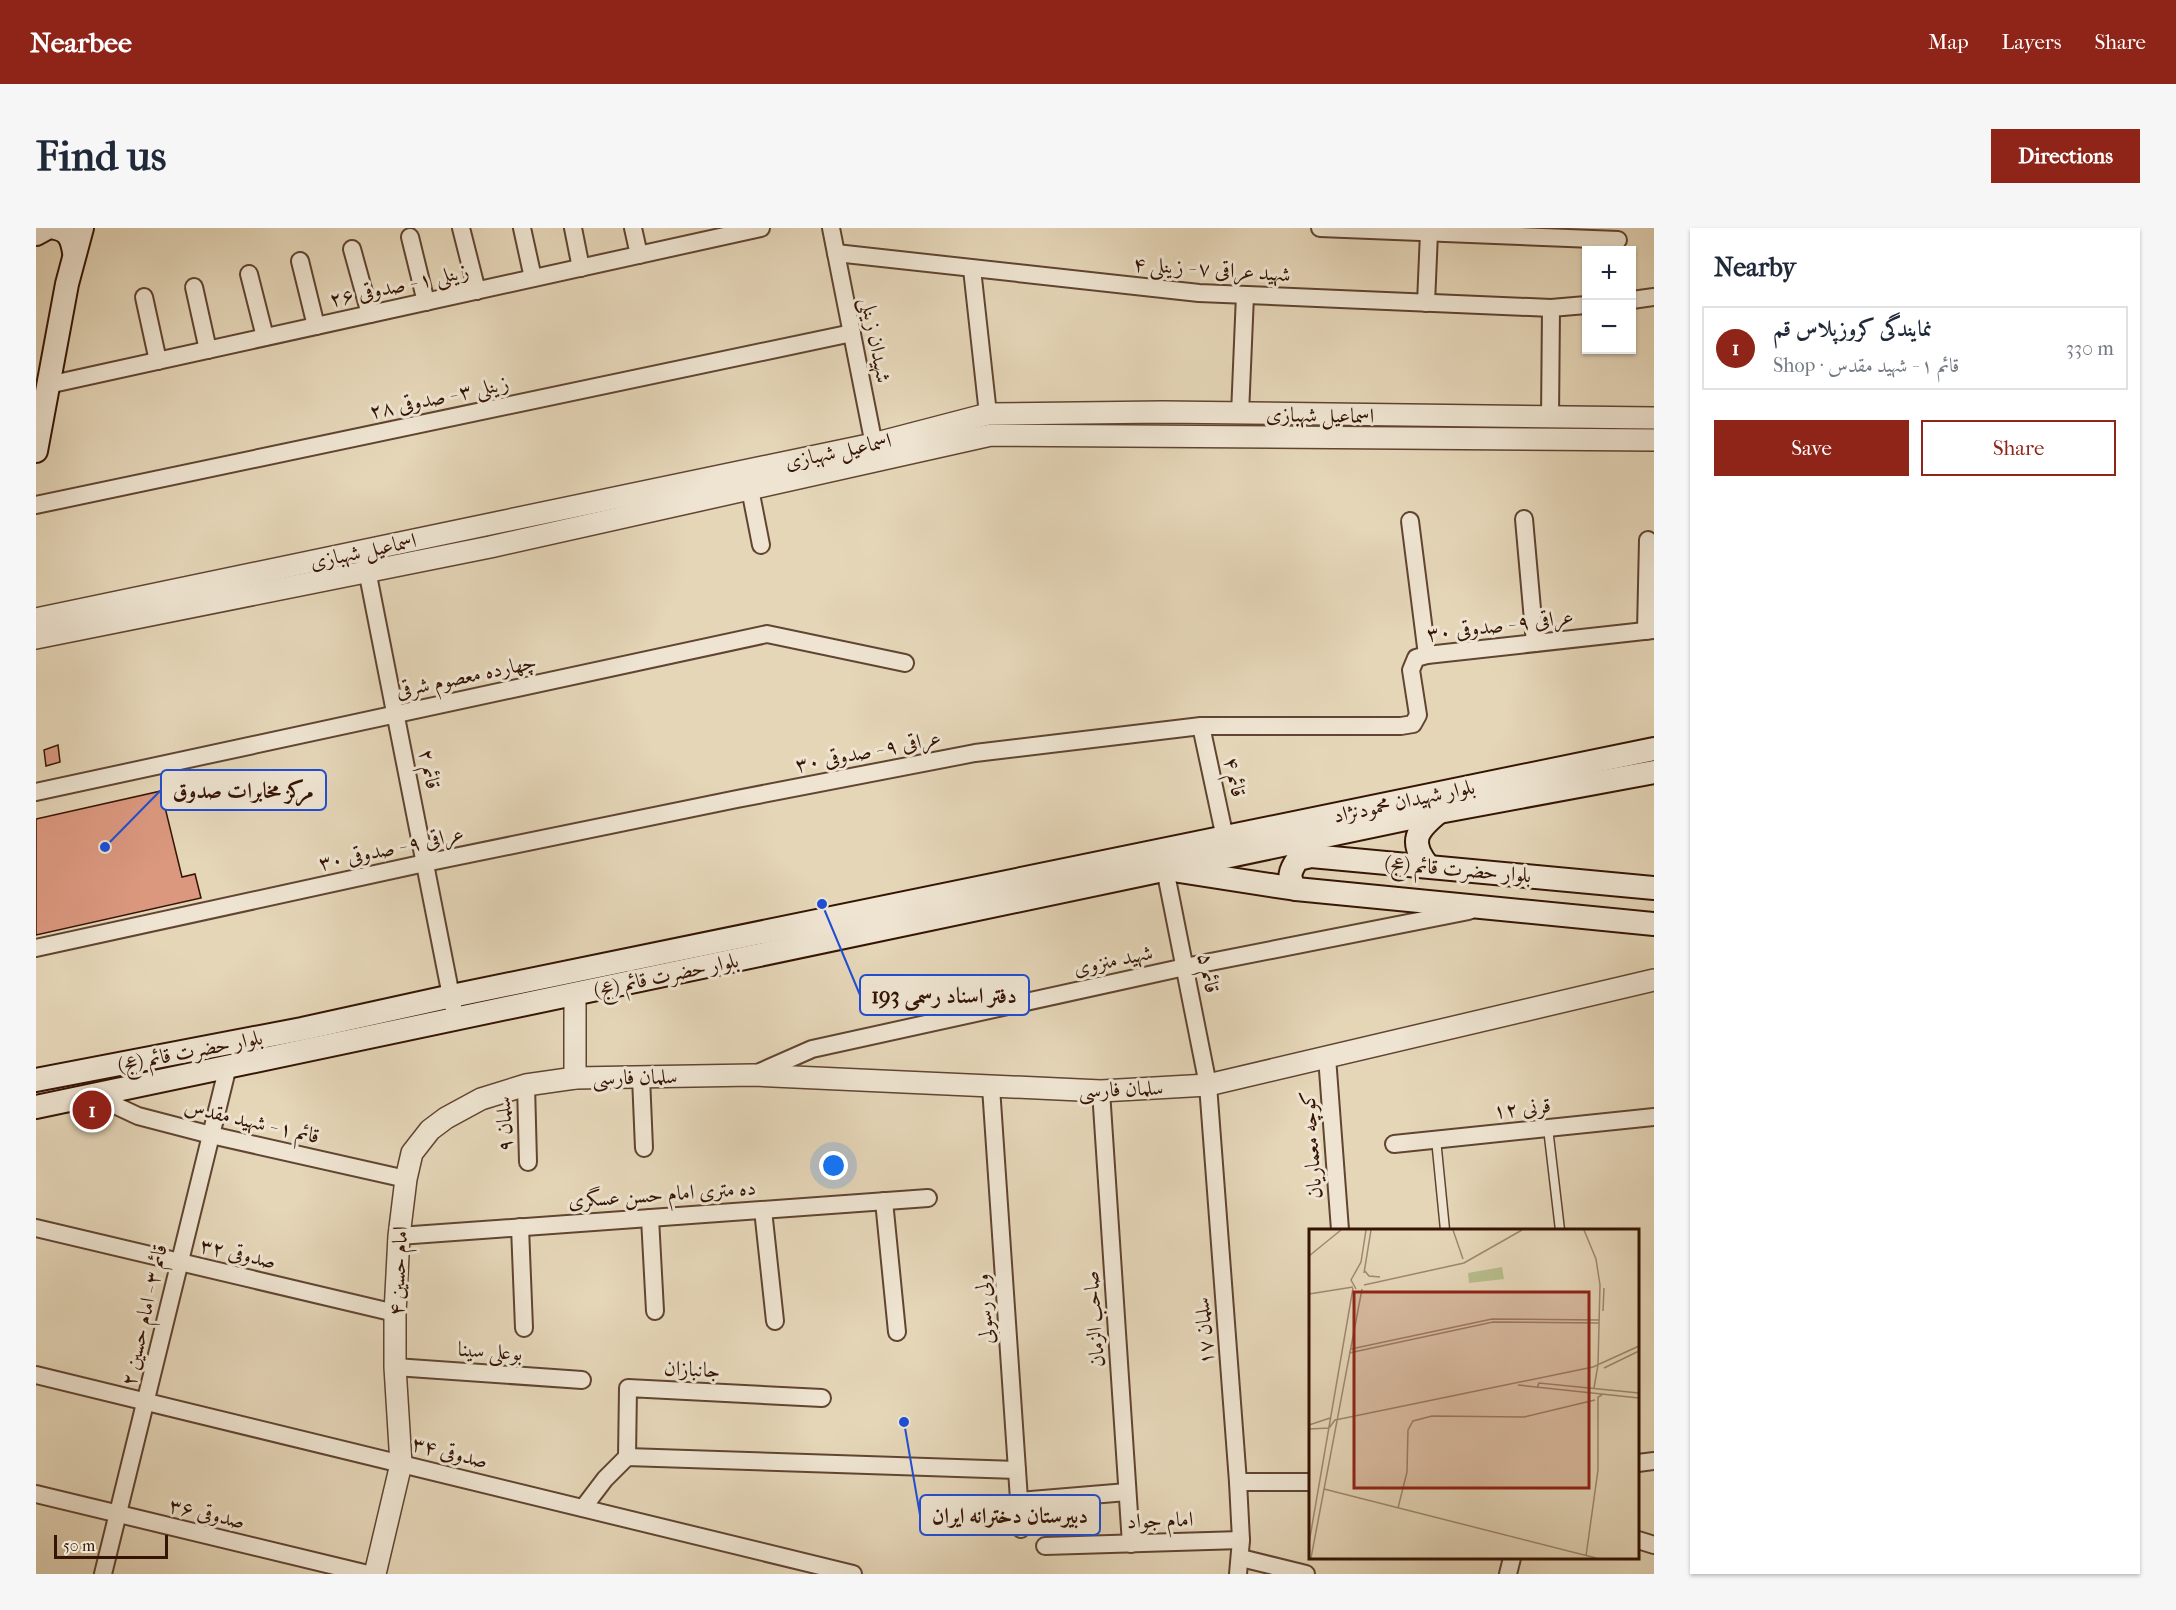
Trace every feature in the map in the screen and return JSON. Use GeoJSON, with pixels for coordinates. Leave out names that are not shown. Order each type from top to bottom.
{"type":"FeatureCollection","features":[{"type":"Feature","properties":{"kind":"main road"},"geometry":{"type":"LineString","coordinates":[[36,234],[47,228]]}},
{"type":"Feature","properties":{"kind":"main road"},"geometry":{"type":"LineString","coordinates":[[55,228],[62,229],[72,238],[75,252]]}},
{"type":"Feature","properties":{"kind":"main road"},"geometry":{"type":"LineString","coordinates":[[36,451],[75,252],[82,228]]}},
{"type":"Feature","properties":{"kind":"main road","name":"بلوار شهیدان محمودنژاد"},"geometry":{"type":"LineString","coordinates":[[1160,860],[1225,838],[1654,749]]}},
{"type":"Feature","properties":{"kind":"main road","name":"بلوار شهیدان محمودنژاد"},"geometry":{"type":"LineString","coordinates":[[1160,860],[1654,772]]}},
{"type":"Feature","properties":{"kind":"main road"},"geometry":{"type":"LineString","coordinates":[[1428,866],[1418,852],[1416,842],[1425,824],[1439,812]]}},
{"type":"Feature","properties":{"kind":"main road","name":"بلوار حضرت قائم (عج)"},"geometry":{"type":"LineString","coordinates":[[1296,889],[1290,882],[1290,870],[1298,859],[1311,856],[1654,888]]}},
{"type":"Feature","properties":{"kind":"main road","name":"بلوار حضرت قائم (عج)"},"geometry":{"type":"LineString","coordinates":[[36,1107],[575,994],[1160,860]]}},
{"type":"Feature","properties":{"kind":"main road","name":"بلوار حضرت قائم (عج)"},"geometry":{"type":"LineString","coordinates":[[36,1080],[302,1029],[452,996],[1160,860],[1296,889],[1654,924]]}},
{"type":"Feature","properties":{"kind":"street"},"geometry":{"type":"LineString","coordinates":[[461,228],[477,291]]}},
{"type":"Feature","properties":{"kind":"street"},"geometry":{"type":"LineString","coordinates":[[522,228],[533,278]]}},
{"type":"Feature","properties":{"kind":"street"},"geometry":{"type":"LineString","coordinates":[[573,228],[581,267]]}},
{"type":"Feature","properties":{"kind":"street"},"geometry":{"type":"LineString","coordinates":[[633,228],[639,255]]}},
{"type":"Feature","properties":{"kind":"street","name":"زینلی ۱ - صدوقی ۲۶"},"geometry":{"type":"LineString","coordinates":[[48,385],[639,255],[687,236],[761,228]]}},
{"type":"Feature","properties":{"kind":"street","name":"شهیدان زینلی"},"geometry":{"type":"LineString","coordinates":[[831,228],[875,453]]}},
{"type":"Feature","properties":{"kind":"street"},"geometry":{"type":"LineString","coordinates":[[1320,228],[1618,240]]}},
{"type":"Feature","properties":{"kind":"street"},"geometry":{"type":"LineString","coordinates":[[1426,303],[1429,232]]}},
{"type":"Feature","properties":{"kind":"street"},"geometry":{"type":"LineString","coordinates":[[410,237],[426,302]]}},
{"type":"Feature","properties":{"kind":"street"},"geometry":{"type":"LineString","coordinates":[[352,249],[370,314]]}},
{"type":"Feature","properties":{"kind":"street","name":"شهید عراقی ۷ - زینلی ۴"},"geometry":{"type":"LineString","coordinates":[[836,253],[1199,293],[1551,308],[1582,305]]}},
{"type":"Feature","properties":{"kind":"street"},"geometry":{"type":"LineString","coordinates":[[300,261],[316,326]]}},
{"type":"Feature","properties":{"kind":"street"},"geometry":{"type":"LineString","coordinates":[[972,269],[988,414]]}},
{"type":"Feature","properties":{"kind":"street"},"geometry":{"type":"LineString","coordinates":[[249,274],[265,337]]}},
{"type":"Feature","properties":{"kind":"street"},"geometry":{"type":"LineString","coordinates":[[194,287],[208,350]]}},
{"type":"Feature","properties":{"kind":"street"},"geometry":{"type":"LineString","coordinates":[[1240,414],[1245,295]]}},
{"type":"Feature","properties":{"kind":"street"},"geometry":{"type":"LineString","coordinates":[[144,297],[158,361]]}},
{"type":"Feature","properties":{"kind":"street"},"geometry":{"type":"LineString","coordinates":[[1636,299],[1654,297]]}},
{"type":"Feature","properties":{"kind":"street"},"geometry":{"type":"LineString","coordinates":[[1550,418],[1551,308]]}},
{"type":"Feature","properties":{"kind":"street","name":"زینلی ۳ - صدوقی ۲۸"},"geometry":{"type":"LineString","coordinates":[[36,505],[852,333]]}},
{"type":"Feature","properties":{"kind":"street","name":"اسماعیل شهبازی"},"geometry":{"type":"LineString","coordinates":[[36,619],[365,561],[750,489],[875,453],[988,414],[1162,412],[1654,418]]}},
{"type":"Feature","properties":{"kind":"street","name":"اسماعیل شهبازی"},"geometry":{"type":"LineString","coordinates":[[36,638],[365,561],[875,453],[991,435],[1654,441]]}},
{"type":"Feature","properties":{"kind":"street"},"geometry":{"type":"LineString","coordinates":[[750,489],[762,545]]}},
{"type":"Feature","properties":{"kind":"street"},"geometry":{"type":"LineString","coordinates":[[1524,519],[1535,643]]}},
{"type":"Feature","properties":{"kind":"street"},"geometry":{"type":"LineString","coordinates":[[1410,521],[1427,655]]}},
{"type":"Feature","properties":{"kind":"street"},"geometry":{"type":"LineString","coordinates":[[1648,540],[1650,631]]}},
{"type":"Feature","properties":{"kind":"street","name":"قائم ۲"},"geometry":{"type":"LineString","coordinates":[[365,561],[456,1018]]}},
{"type":"Feature","properties":{"kind":"street","name":"عراقی ۹ - صدوقی ۳۰"},"geometry":{"type":"LineString","coordinates":[[36,948],[425,863],[975,753],[1201,726],[1401,726],[1413,724],[1418,715],[1411,670],[1416,658],[1650,631]]}},
{"type":"Feature","properties":{"kind":"street","name":"چهارده معصوم شرقی"},"geometry":{"type":"LineString","coordinates":[[36,792],[767,634],[905,663]]}},
{"type":"Feature","properties":{"kind":"street","name":"قائم ۴"},"geometry":{"type":"LineString","coordinates":[[1201,726],[1225,838]]}},
{"type":"Feature","properties":{"kind":"street","name":"قائم ۵"},"geometry":{"type":"LineString","coordinates":[[1160,860],[1185,967],[1208,1085]]}},
{"type":"Feature","properties":{"kind":"street","name":"شهید منزوی"},"geometry":{"type":"LineString","coordinates":[[753,1075],[812,1049],[1185,967],[1488,907]]}},
{"type":"Feature","properties":{"kind":"street","name":"سلمان فارسی"},"geometry":{"type":"LineString","coordinates":[[575,1078],[753,1075],[1101,1091],[1208,1085],[1654,980]]}},
{"type":"Feature","properties":{"kind":"street"},"geometry":{"type":"LineString","coordinates":[[575,994],[575,1078]]}},
{"type":"Feature","properties":{"kind":"street","name":"کوچه معماریان"},"geometry":{"type":"LineString","coordinates":[[1328,1057],[1340,1229]]}},
{"type":"Feature","properties":{"kind":"street","name":"قائم ۳ - امام حسین ۲"},"geometry":{"type":"LineString","coordinates":[[103,1574],[228,1066]]}},
{"type":"Feature","properties":{"kind":"street"},"geometry":{"type":"LineString","coordinates":[[641,1077],[644,1148]]}},
{"type":"Feature","properties":{"kind":"street","name":"امام حسین ۴"},"geometry":{"type":"LineString","coordinates":[[375,1574],[401,1464],[395,1367],[395,1313],[399,1236],[406,1179],[412,1153],[430,1130],[446,1118],[481,1099],[526,1085],[575,1078]]}},
{"type":"Feature","properties":{"kind":"street","name":"سلمان ۹"},"geometry":{"type":"LineString","coordinates":[[526,1085],[528,1162]]}},
{"type":"Feature","properties":{"kind":"street","name":"سلمان ۱۷"},"geometry":{"type":"LineString","coordinates":[[1208,1085],[1238,1482],[1241,1540],[1239,1566]]}},
{"type":"Feature","properties":{"kind":"street","name":"ولی رسولی"},"geometry":{"type":"LineString","coordinates":[[991,1087],[1021,1529]]}},
{"type":"Feature","properties":{"kind":"street","name":"صاحب الزمان"},"geometry":{"type":"LineString","coordinates":[[1101,1091],[1131,1544]]}},
{"type":"Feature","properties":{"kind":"street","name":"قائم ۱ - شهید مقدس"},"geometry":{"type":"LineString","coordinates":[[93,1095],[138,1116],[406,1179]]}},
{"type":"Feature","properties":{"kind":"street","name":"قرنی ۱۲"},"geometry":{"type":"LineString","coordinates":[[1394,1144],[1654,1117]]}},
{"type":"Feature","properties":{"kind":"street","name":"ده متری امام حسن عسگری"},"geometry":{"type":"LineString","coordinates":[[399,1236],[928,1198]]}},
{"type":"Feature","properties":{"kind":"street"},"geometry":{"type":"LineString","coordinates":[[884,1201],[897,1332]]}},
{"type":"Feature","properties":{"kind":"street"},"geometry":{"type":"LineString","coordinates":[[763,1210],[775,1321]]}},
{"type":"Feature","properties":{"kind":"street"},"geometry":{"type":"LineString","coordinates":[[650,1218],[655,1311]]}},
{"type":"Feature","properties":{"kind":"street"},"geometry":{"type":"LineString","coordinates":[[520,1227],[524,1328]]}},
{"type":"Feature","properties":{"kind":"street","name":"صدوقی ۳۲"},"geometry":{"type":"LineString","coordinates":[[36,1228],[395,1313]]}},
{"type":"Feature","properties":{"kind":"street","name":"بوعلی سینا"},"geometry":{"type":"LineString","coordinates":[[395,1367],[582,1380]]}},
{"type":"Feature","properties":{"kind":"street","name":"صدوقی ۳۴"},"geometry":{"type":"LineString","coordinates":[[36,1375],[583,1508],[793,1567],[853,1574]]}},
{"type":"Feature","properties":{"kind":"street","name":"جانبازان"},"geometry":{"type":"LineString","coordinates":[[627,1457],[628,1388],[822,1398]]}},
{"type":"Feature","properties":{"kind":"street"},"geometry":{"type":"LineString","coordinates":[[583,1508],[605,1479],[627,1457],[1017,1470]]}},
{"type":"Feature","properties":{"kind":"street"},"geometry":{"type":"LineString","coordinates":[[1639,1463],[1654,1461]]}},
{"type":"Feature","properties":{"kind":"street"},"geometry":{"type":"LineString","coordinates":[[1238,1482],[1309,1482]]}},
{"type":"Feature","properties":{"kind":"street"},"geometry":{"type":"LineString","coordinates":[[1019,1501],[1127,1492]]}},
{"type":"Feature","properties":{"kind":"street","name":"صدوقی ۳۶"},"geometry":{"type":"LineString","coordinates":[[36,1494],[368,1574]]}},
{"type":"Feature","properties":{"kind":"street","name":"امام جواد"},"geometry":{"type":"LineString","coordinates":[[1045,1546],[1241,1540]]}},
{"type":"Feature","properties":{"kind":"street"},"geometry":{"type":"LineString","coordinates":[[1639,1540],[1654,1545]]}},
{"type":"Feature","properties":{"kind":"street"},"geometry":{"type":"LineString","coordinates":[[1508,1574],[1512,1559]]}},
{"type":"Feature","properties":{"kind":"street"},"geometry":{"type":"LineString","coordinates":[[1239,1566],[1306,1574]]}},
{"type":"Feature","properties":{"kind":"lane"},"geometry":{"type":"LineString","coordinates":[[1548,1128],[1560,1229]]}},
{"type":"Feature","properties":{"kind":"lane"},"geometry":{"type":"LineString","coordinates":[[1436,1139],[1445,1229]]}},
{"type":"Feature","properties":{"kind":"building"},"geometry":{"type":"Polygon","coordinates":[[[58,745],[60,762],[46,766],[44,750],[58,745]]]}},
{"type":"Feature","properties":{"kind":"building"},"geometry":{"type":"Polygon","coordinates":[[[161,791],[182,877],[195,874],[201,898],[36,935],[36,819],[161,791]]]}},
{"type":"Feature","properties":{"kind":"place","name":"مرکز مخابرات صدوق"},"geometry":{"type":"Point","coordinates":[105,847]}},
{"type":"Feature","properties":{"kind":"place","name":"دفتر اسناد رسمی 193"},"geometry":{"type":"Point","coordinates":[822,904]}},
{"type":"Feature","properties":{"kind":"place","name":"نمایندگی کروزپلاس قم"},"geometry":{"type":"Point","coordinates":[92,1110]}},
{"type":"Feature","properties":{"kind":"place","name":"دبیرستان دخترانه ایران"},"geometry":{"type":"Point","coordinates":[904,1422]}}]}
